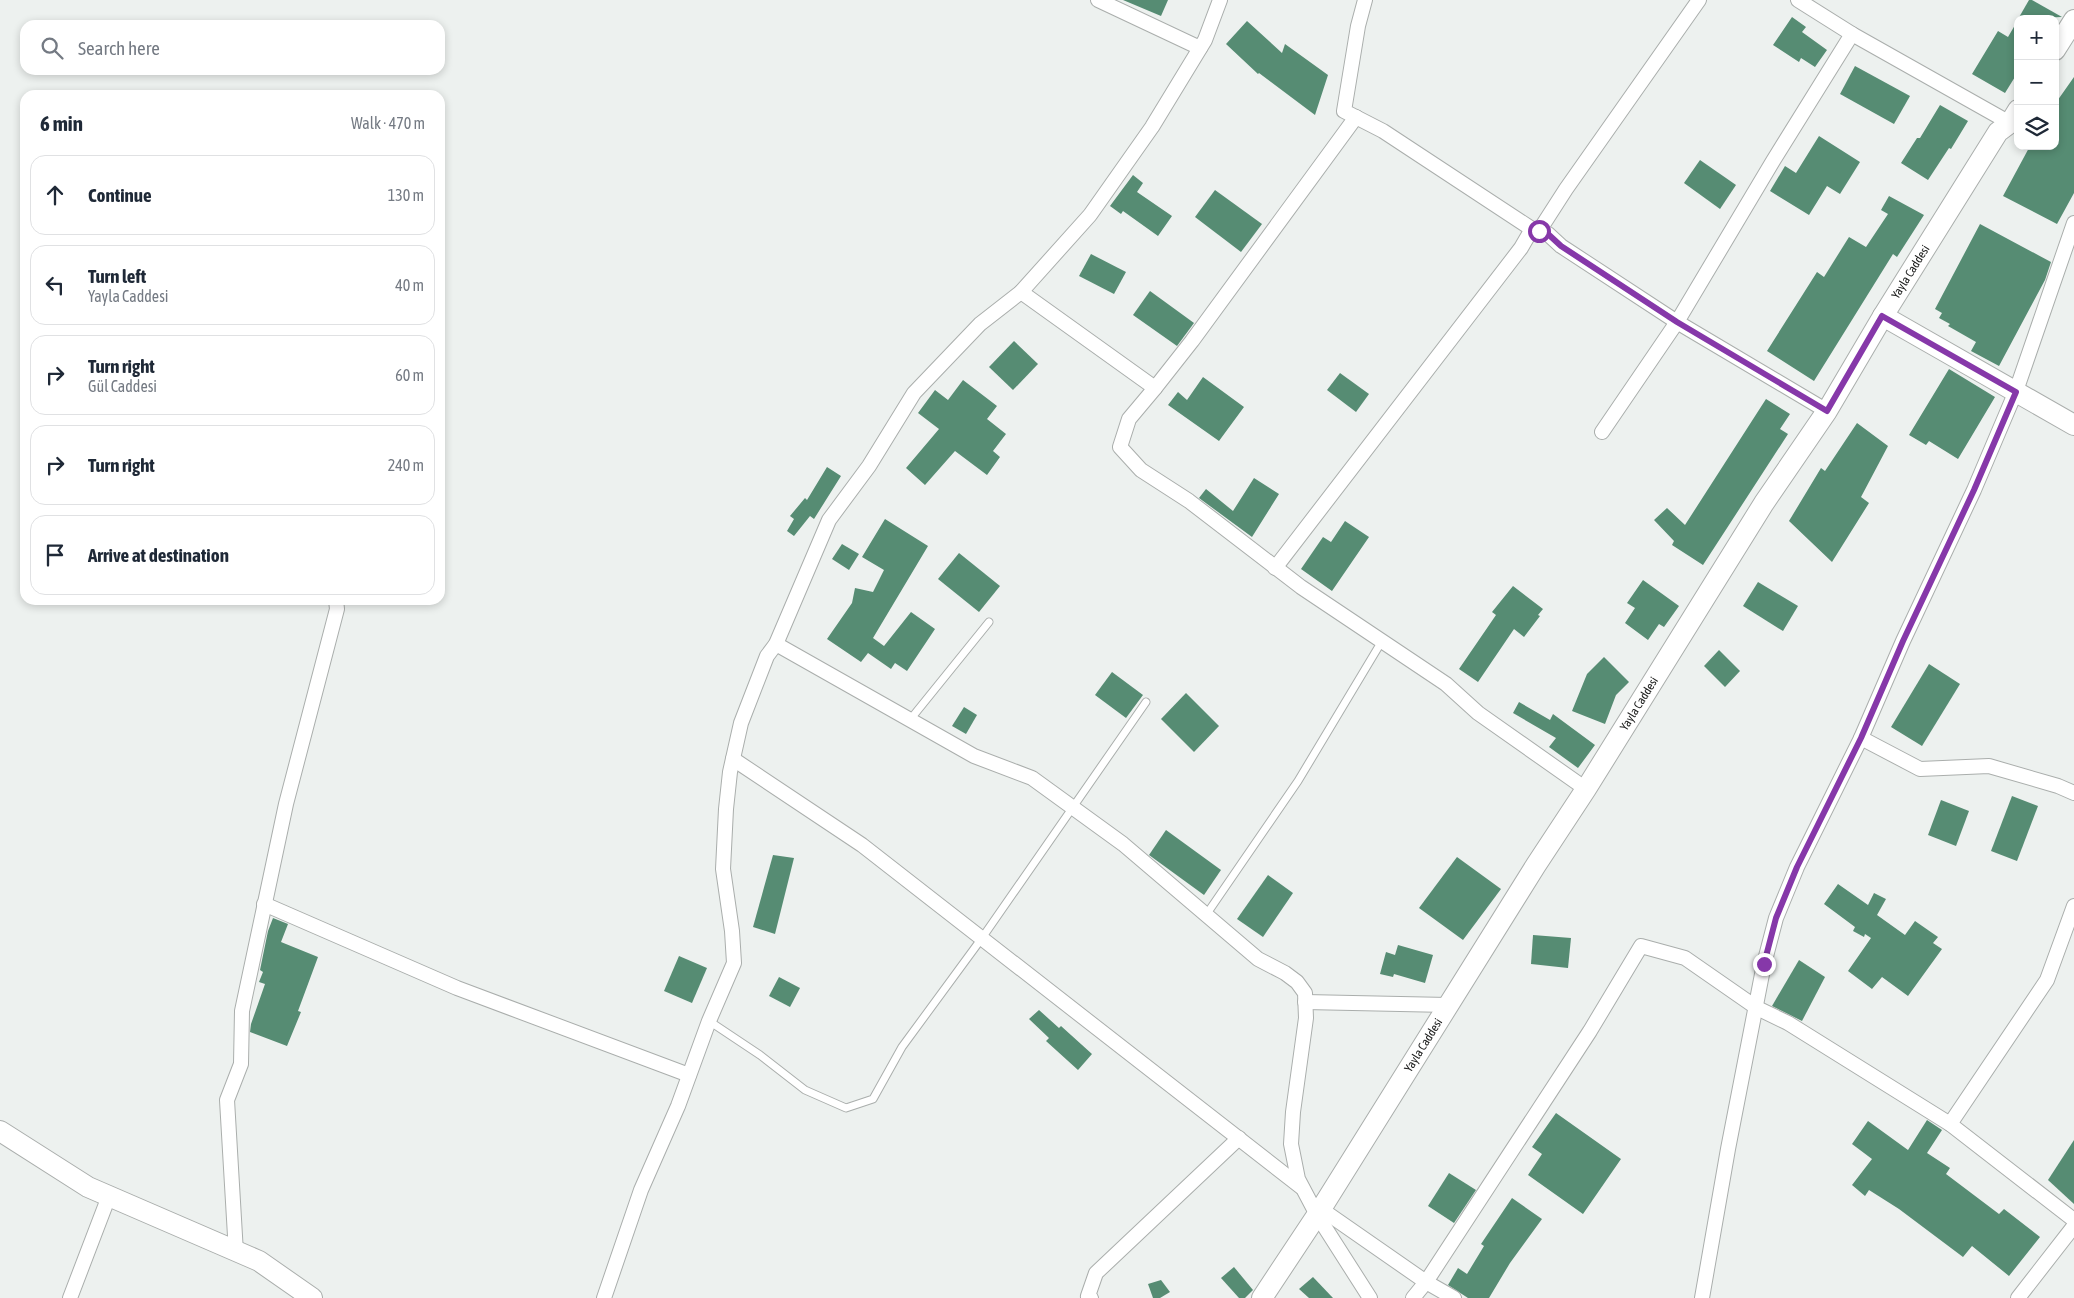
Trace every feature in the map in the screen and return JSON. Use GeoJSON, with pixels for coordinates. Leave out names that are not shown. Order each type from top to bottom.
{"type":"FeatureCollection","features":[{"type":"Feature","properties":{"kind":"street"},"geometry":{"type":"LineString","coordinates":[[1098,0],[1200,48]]}},
{"type":"Feature","properties":{"kind":"street"},"geometry":{"type":"LineString","coordinates":[[604,1298],[641,1190],[734,964],[732,931],[723,869],[726,808],[733,759],[741,723],[756,683],[767,656],[776,644],[829,520],[870,466],[914,393],[980,324],[1020,292],[1090,215],[1152,126],[1200,48],[1220,0]]}},
{"type":"Feature","properties":{"kind":"street"},"geometry":{"type":"LineString","coordinates":[[1365,0],[1358,26],[1344,111],[1383,131],[1536,230],[1548,234],[1561,246],[1677,322],[1827,411]]}},
{"type":"Feature","properties":{"kind":"street"},"geometry":{"type":"LineString","coordinates":[[1275,568],[1536,230],[1699,0]]}},
{"type":"Feature","properties":{"kind":"street"},"geometry":{"type":"LineString","coordinates":[[1798,0],[1852,34],[2014,117]]}},
{"type":"Feature","properties":{"kind":"street"},"geometry":{"type":"LineString","coordinates":[[2059,44],[2074,20]]}},
{"type":"Feature","properties":{"kind":"street"},"geometry":{"type":"LineString","coordinates":[[1602,432],[1677,322],[1773,161],[1852,34]]}},
{"type":"Feature","properties":{"kind":"street"},"geometry":{"type":"LineString","coordinates":[[1356,117],[1192,341],[1129,419],[1120,447],[1141,470],[1189,500],[1275,568],[1446,684],[1478,713],[1586,789]]}},
{"type":"Feature","properties":{"kind":"street","name":"Yayla Caddesi"},"geometry":{"type":"LineString","coordinates":[[1262,1298],[1319,1212],[1764,503],[1827,411],[1882,316],[1998,132],[2014,117]]}},
{"type":"Feature","properties":{"kind":"street"},"geometry":{"type":"LineString","coordinates":[[1702,1298],[1728,1148],[1757,1008],[1764,964],[1776,918],[1797,867],[1861,738],[1903,641],[1974,490],[2016,392],[2074,223]]}},
{"type":"Feature","properties":{"kind":"street"},"geometry":{"type":"LineString","coordinates":[[1020,292],[1155,388]]}},
{"type":"Feature","properties":{"kind":"street"},"geometry":{"type":"LineString","coordinates":[[1882,316],[2074,425]]}},
{"type":"Feature","properties":{"kind":"street"},"geometry":{"type":"LineString","coordinates":[[236,1253],[227,1100],[241,1064],[242,1011],[286,804],[336,605]]}},
{"type":"Feature","properties":{"kind":"street"},"geometry":{"type":"LineString","coordinates":[[776,644],[909,721],[974,756],[1032,778],[1123,844],[1258,959],[1285,973],[1297,982],[1305,993],[1306,1018],[1293,1112],[1291,1144],[1298,1179],[1370,1298]]}},
{"type":"Feature","properties":{"kind":"street"},"geometry":{"type":"LineString","coordinates":[[1861,738],[1920,768],[1989,766],[2058,786],[2074,793]]}},
{"type":"Feature","properties":{"kind":"street"},"geometry":{"type":"LineString","coordinates":[[733,759],[862,844],[1303,1188]]}},
{"type":"Feature","properties":{"kind":"street"},"geometry":{"type":"LineString","coordinates":[[264,904],[457,988],[689,1075]]}},
{"type":"Feature","properties":{"kind":"street"},"geometry":{"type":"LineString","coordinates":[[1950,1124],[2047,980],[2074,906]]}},
{"type":"Feature","properties":{"kind":"street"},"geometry":{"type":"LineString","coordinates":[[1413,1298],[1426,1282],[1590,1031],[1642,946],[1684,958],[1757,1008],[1788,1023],[1950,1124],[2074,1220]]}},
{"type":"Feature","properties":{"kind":"street"},"geometry":{"type":"LineString","coordinates":[[1305,1002],[1448,1004]]}},
{"type":"Feature","properties":{"kind":"street"},"geometry":{"type":"LineString","coordinates":[[0,1132],[88,1187],[236,1253],[259,1261],[312,1298]]}},
{"type":"Feature","properties":{"kind":"street"},"geometry":{"type":"LineString","coordinates":[[1091,1298],[1088,1296],[1096,1273],[1239,1138]]}},
{"type":"Feature","properties":{"kind":"street"},"geometry":{"type":"LineString","coordinates":[[70,1298],[109,1196]]}},
{"type":"Feature","properties":{"kind":"street"},"geometry":{"type":"LineString","coordinates":[[1319,1212],[1426,1282],[1454,1298]]}},
{"type":"Feature","properties":{"kind":"street"},"geometry":{"type":"LineString","coordinates":[[2018,1298],[2074,1226]]}},
{"type":"Feature","properties":{"kind":"lane"},"geometry":{"type":"LineString","coordinates":[[909,721],[989,622]]}},
{"type":"Feature","properties":{"kind":"lane"},"geometry":{"type":"LineString","coordinates":[[1206,915],[1298,781],[1382,641]]}},
{"type":"Feature","properties":{"kind":"lane"},"geometry":{"type":"LineString","coordinates":[[709,1021],[760,1055],[805,1090],[846,1108],[872,1099],[902,1047],[982,938],[1146,702]]}},
{"type":"Feature","properties":{"kind":"building"},"geometry":{"type":"Polygon","coordinates":[[[1123,0],[1168,0],[1161,16],[1123,0]]]}},
{"type":"Feature","properties":{"kind":"building"},"geometry":{"type":"Polygon","coordinates":[[[2029,0],[2032,0],[2058,15],[2020,15],[2029,0]]]}},
{"type":"Feature","properties":{"kind":"building"},"geometry":{"type":"Polygon","coordinates":[[[1792,17],[1806,27],[1802,32],[1827,50],[1815,67],[1801,58],[1799,62],[1773,45],[1792,17]]]}},
{"type":"Feature","properties":{"kind":"building"},"geometry":{"type":"Polygon","coordinates":[[[1247,21],[1282,53],[1285,44],[1328,75],[1315,115],[1258,74],[1226,44],[1247,21]]]}},
{"type":"Feature","properties":{"kind":"building"},"geometry":{"type":"Polygon","coordinates":[[[2014,27],[2014,78],[2005,93],[1972,74],[1998,31],[2008,37],[2014,27]]]}},
{"type":"Feature","properties":{"kind":"building"},"geometry":{"type":"Polygon","coordinates":[[[1855,66],[1910,96],[1894,124],[1840,94],[1855,66]]]}},
{"type":"Feature","properties":{"kind":"building"},"geometry":{"type":"Polygon","coordinates":[[[2074,77],[2074,193],[2057,224],[2003,196],[2028,150],[2059,150],[2059,98],[2074,77]]]}},
{"type":"Feature","properties":{"kind":"building"},"geometry":{"type":"Polygon","coordinates":[[[1940,105],[1968,121],[1951,149],[1949,148],[1928,180],[1901,163],[1917,138],[1920,138],[1940,105]]]}},
{"type":"Feature","properties":{"kind":"building"},"geometry":{"type":"Polygon","coordinates":[[[1819,136],[1860,162],[1840,194],[1827,186],[1809,215],[1770,191],[1785,166],[1796,173],[1819,136]]]}},
{"type":"Feature","properties":{"kind":"building"},"geometry":{"type":"Polygon","coordinates":[[[1700,160],[1736,185],[1720,209],[1684,183],[1700,160]]]}},
{"type":"Feature","properties":{"kind":"building"},"geometry":{"type":"Polygon","coordinates":[[[1133,175],[1143,183],[1137,192],[1172,216],[1158,236],[1123,211],[1121,214],[1110,206],[1133,175]]]}},
{"type":"Feature","properties":{"kind":"building"},"geometry":{"type":"Polygon","coordinates":[[[1215,190],[1262,224],[1241,252],[1195,217],[1215,190]]]}},
{"type":"Feature","properties":{"kind":"building"},"geometry":{"type":"Polygon","coordinates":[[[1889,196],[1924,215],[1897,257],[1893,254],[1814,381],[1767,351],[1817,272],[1824,277],[1849,237],[1866,247],[1888,214],[1881,210],[1889,196]]]}},
{"type":"Feature","properties":{"kind":"building"},"geometry":{"type":"Polygon","coordinates":[[[1980,224],[2051,262],[2045,280],[1999,366],[1971,351],[1976,342],[1948,326],[1950,324],[1939,318],[1942,313],[1935,309],[1980,224]]]}},
{"type":"Feature","properties":{"kind":"building"},"geometry":{"type":"Polygon","coordinates":[[[1091,254],[1126,272],[1114,294],[1079,276],[1091,254]]]}},
{"type":"Feature","properties":{"kind":"building"},"geometry":{"type":"Polygon","coordinates":[[[1150,291],[1194,323],[1177,346],[1133,315],[1150,291]]]}},
{"type":"Feature","properties":{"kind":"building"},"geometry":{"type":"Polygon","coordinates":[[[1014,341],[1038,364],[1013,390],[989,367],[1014,341]]]}},
{"type":"Feature","properties":{"kind":"building"},"geometry":{"type":"Polygon","coordinates":[[[1949,369],[1995,397],[1958,459],[1929,441],[1926,445],[1909,435],[1949,369]]]}},
{"type":"Feature","properties":{"kind":"building"},"geometry":{"type":"Polygon","coordinates":[[[1340,373],[1369,394],[1356,412],[1327,390],[1340,373]]]}},
{"type":"Feature","properties":{"kind":"building"},"geometry":{"type":"Polygon","coordinates":[[[1203,377],[1244,407],[1219,441],[1168,405],[1178,392],[1187,400],[1203,377]]]}},
{"type":"Feature","properties":{"kind":"building"},"geometry":{"type":"Polygon","coordinates":[[[963,380],[997,406],[987,419],[1006,434],[993,451],[1000,457],[987,475],[955,451],[925,485],[906,468],[939,429],[918,413],[935,390],[948,400],[963,380]]]}},
{"type":"Feature","properties":{"kind":"building"},"geometry":{"type":"Polygon","coordinates":[[[1766,399],[1790,414],[1780,429],[1788,434],[1703,565],[1672,545],[1674,541],[1654,520],[1667,508],[1685,525],[1766,399]]]}},
{"type":"Feature","properties":{"kind":"building"},"geometry":{"type":"Polygon","coordinates":[[[1857,423],[1888,446],[1861,497],[1869,503],[1832,562],[1789,521],[1821,468],[1825,471],[1857,423]]]}},
{"type":"Feature","properties":{"kind":"building"},"geometry":{"type":"Polygon","coordinates":[[[827,467],[841,476],[814,519],[810,516],[794,536],[787,531],[794,519],[790,516],[805,498],[807,500],[827,467]]]}},
{"type":"Feature","properties":{"kind":"building"},"geometry":{"type":"Polygon","coordinates":[[[1254,478],[1279,494],[1252,537],[1199,498],[1206,489],[1233,511],[1254,478]]]}},
{"type":"Feature","properties":{"kind":"building"},"geometry":{"type":"Polygon","coordinates":[[[885,519],[928,546],[873,638],[884,646],[911,612],[935,629],[907,671],[895,663],[891,669],[868,653],[861,662],[827,639],[852,603],[855,588],[873,592],[884,570],[862,557],[885,519]]]}},
{"type":"Feature","properties":{"kind":"building"},"geometry":{"type":"Polygon","coordinates":[[[1345,521],[1369,537],[1332,591],[1301,569],[1323,537],[1331,542],[1345,521]]]}},
{"type":"Feature","properties":{"kind":"building"},"geometry":{"type":"Polygon","coordinates":[[[842,544],[859,554],[849,570],[832,559],[842,544]]]}},
{"type":"Feature","properties":{"kind":"building"},"geometry":{"type":"Polygon","coordinates":[[[959,553],[1000,586],[979,612],[938,579],[959,553]]]}},
{"type":"Feature","properties":{"kind":"building"},"geometry":{"type":"Polygon","coordinates":[[[1643,580],[1679,606],[1664,627],[1659,624],[1648,640],[1625,623],[1635,608],[1627,603],[1643,580]]]}},
{"type":"Feature","properties":{"kind":"building"},"geometry":{"type":"Polygon","coordinates":[[[1758,582],[1798,606],[1783,631],[1743,606],[1758,582]]]}},
{"type":"Feature","properties":{"kind":"building"},"geometry":{"type":"Polygon","coordinates":[[[1513,586],[1543,609],[1524,637],[1514,629],[1478,682],[1459,669],[1496,615],[1492,612],[1513,586]]]}},
{"type":"Feature","properties":{"kind":"building"},"geometry":{"type":"Polygon","coordinates":[[[1719,650],[1740,671],[1725,687],[1704,666],[1719,650]]]}},
{"type":"Feature","properties":{"kind":"building"},"geometry":{"type":"Polygon","coordinates":[[[1604,657],[1629,682],[1616,695],[1605,724],[1572,711],[1587,674],[1604,657]]]}},
{"type":"Feature","properties":{"kind":"building"},"geometry":{"type":"Polygon","coordinates":[[[1929,664],[1960,684],[1922,746],[1891,727],[1929,664]]]}},
{"type":"Feature","properties":{"kind":"building"},"geometry":{"type":"Polygon","coordinates":[[[1112,672],[1143,695],[1126,718],[1095,695],[1112,672]]]}},
{"type":"Feature","properties":{"kind":"building"},"geometry":{"type":"Polygon","coordinates":[[[1186,693],[1219,726],[1194,752],[1161,719],[1186,693]]]}},
{"type":"Feature","properties":{"kind":"building"},"geometry":{"type":"Polygon","coordinates":[[[1519,702],[1550,720],[1553,714],[1595,745],[1578,768],[1549,747],[1556,738],[1513,713],[1519,702]]]}},
{"type":"Feature","properties":{"kind":"building"},"geometry":{"type":"Polygon","coordinates":[[[964,707],[977,715],[966,734],[952,726],[964,707]]]}},
{"type":"Feature","properties":{"kind":"building"},"geometry":{"type":"Polygon","coordinates":[[[2012,796],[2038,806],[2017,861],[1991,851],[2012,796]]]}},
{"type":"Feature","properties":{"kind":"building"},"geometry":{"type":"Polygon","coordinates":[[[1941,800],[1969,811],[1956,846],[1928,835],[1941,800]]]}},
{"type":"Feature","properties":{"kind":"building"},"geometry":{"type":"Polygon","coordinates":[[[1166,830],[1221,870],[1204,895],[1149,855],[1166,830]]]}},
{"type":"Feature","properties":{"kind":"building"},"geometry":{"type":"Polygon","coordinates":[[[773,855],[794,858],[775,934],[753,927],[773,855]]]}},
{"type":"Feature","properties":{"kind":"building"},"geometry":{"type":"Polygon","coordinates":[[[1457,857],[1501,889],[1463,940],[1419,908],[1457,857]]]}},
{"type":"Feature","properties":{"kind":"building"},"geometry":{"type":"Polygon","coordinates":[[[1268,875],[1293,893],[1263,937],[1237,919],[1268,875]]]}},
{"type":"Feature","properties":{"kind":"building"},"geometry":{"type":"Polygon","coordinates":[[[1838,884],[1868,905],[1874,893],[1886,899],[1877,915],[1905,935],[1915,921],[1938,937],[1933,943],[1942,949],[1908,996],[1882,977],[1872,989],[1848,971],[1871,938],[1865,934],[1864,937],[1853,931],[1855,927],[1824,904],[1838,884]]]}},
{"type":"Feature","properties":{"kind":"building"},"geometry":{"type":"Polygon","coordinates":[[[273,918],[288,924],[281,942],[318,957],[298,1011],[301,1012],[287,1046],[250,1032],[265,984],[259,982],[263,972],[260,970],[268,931],[273,918]]]}},
{"type":"Feature","properties":{"kind":"building"},"geometry":{"type":"Polygon","coordinates":[[[1533,935],[1571,938],[1568,968],[1531,964],[1533,935]]]}},
{"type":"Feature","properties":{"kind":"building"},"geometry":{"type":"Polygon","coordinates":[[[1398,945],[1433,955],[1425,983],[1394,974],[1393,977],[1380,974],[1386,952],[1395,955],[1398,945]]]}},
{"type":"Feature","properties":{"kind":"building"},"geometry":{"type":"Polygon","coordinates":[[[679,956],[707,968],[692,1003],[664,991],[679,956]]]}},
{"type":"Feature","properties":{"kind":"building"},"geometry":{"type":"Polygon","coordinates":[[[1799,960],[1825,977],[1802,1021],[1772,1006],[1799,960]]]}},
{"type":"Feature","properties":{"kind":"building"},"geometry":{"type":"Polygon","coordinates":[[[779,977],[800,988],[790,1007],[769,996],[779,977]]]}},
{"type":"Feature","properties":{"kind":"building"},"geometry":{"type":"Polygon","coordinates":[[[1039,1010],[1059,1028],[1061,1026],[1092,1054],[1078,1070],[1046,1041],[1049,1038],[1029,1019],[1039,1010]]]}},
{"type":"Feature","properties":{"kind":"building"},"geometry":{"type":"Polygon","coordinates":[[[1556,1113],[1621,1159],[1583,1214],[1528,1175],[1542,1154],[1532,1147],[1556,1113]]]}},
{"type":"Feature","properties":{"kind":"building"},"geometry":{"type":"Polygon","coordinates":[[[1927,1120],[1942,1130],[1927,1153],[1950,1168],[1946,1174],[1999,1214],[2004,1209],[2040,1237],[2009,1276],[1972,1246],[1963,1257],[1899,1209],[1869,1190],[1865,1196],[1852,1185],[1872,1159],[1852,1144],[1868,1121],[1908,1150],[1927,1120]]]}},
{"type":"Feature","properties":{"kind":"building"},"geometry":{"type":"Polygon","coordinates":[[[2074,1140],[2074,1204],[2048,1180],[2074,1140]]]}},
{"type":"Feature","properties":{"kind":"building"},"geometry":{"type":"Polygon","coordinates":[[[1449,1173],[1476,1190],[1454,1223],[1428,1206],[1449,1173]]]}},
{"type":"Feature","properties":{"kind":"building"},"geometry":{"type":"Polygon","coordinates":[[[1512,1198],[1542,1219],[1510,1263],[1489,1298],[1468,1298],[1448,1285],[1458,1268],[1467,1274],[1484,1246],[1481,1244],[1512,1198]]]}},
{"type":"Feature","properties":{"kind":"building"},"geometry":{"type":"Polygon","coordinates":[[[1234,1267],[1253,1290],[1245,1298],[1239,1298],[1221,1278],[1234,1267]]]}},
{"type":"Feature","properties":{"kind":"building"},"geometry":{"type":"Polygon","coordinates":[[[1313,1277],[1333,1298],[1309,1298],[1299,1289],[1313,1277]]]}},
{"type":"Feature","properties":{"kind":"building"},"geometry":{"type":"Polygon","coordinates":[[[1161,1280],[1170,1292],[1160,1298],[1153,1298],[1148,1284],[1161,1280]]]}},
{"type":"Feature","properties":{"kind":"route"},"geometry":{"type":"LineString","coordinates":[[1539,231],[1548,234],[1561,246],[1677,322],[1827,411],[1882,316],[2016,392],[1974,490],[1903,641],[1861,738],[1797,867],[1776,918],[1764,964]]}}]}
